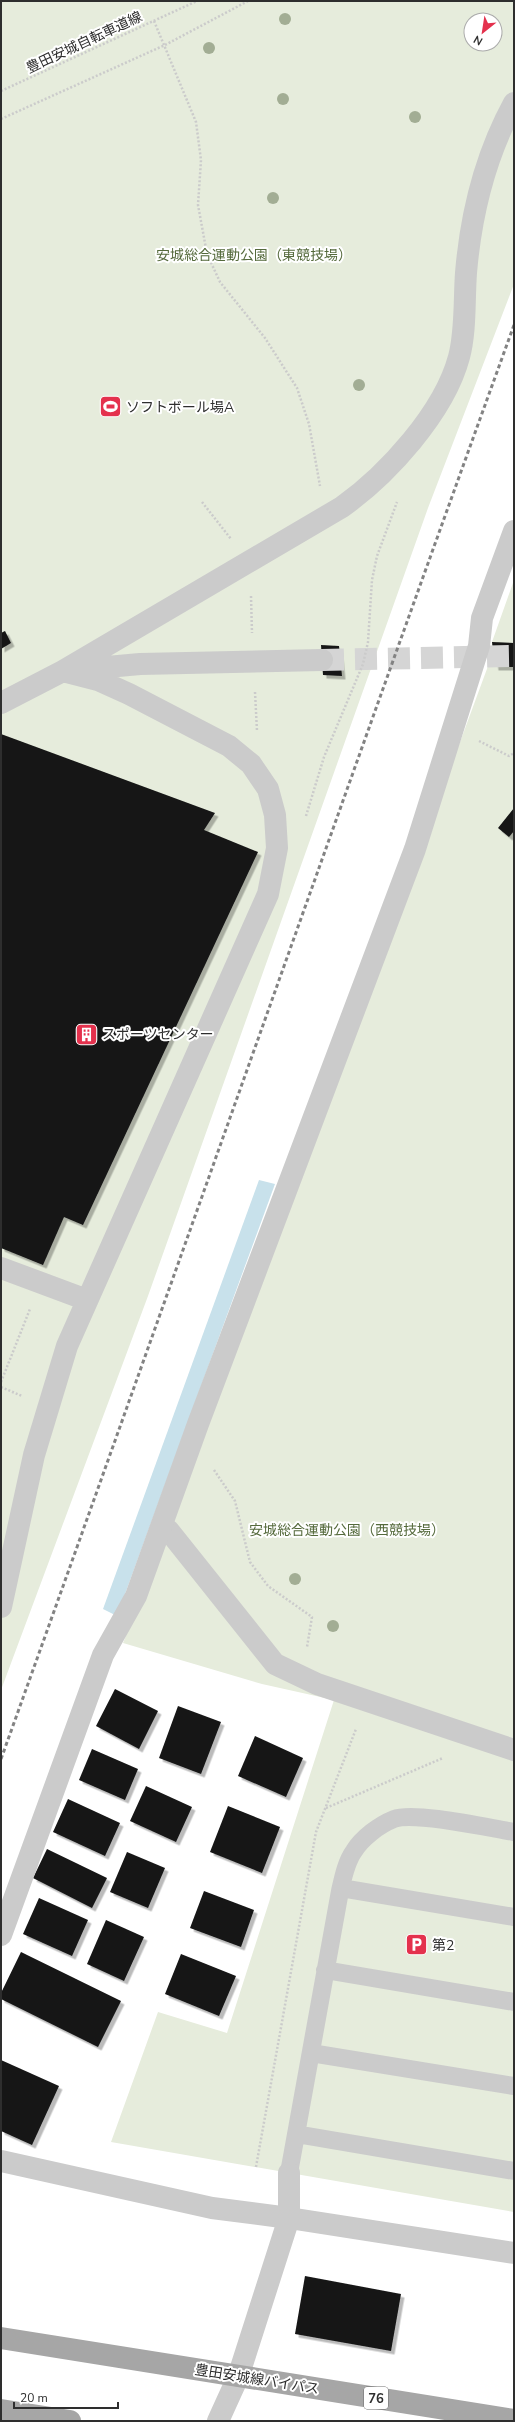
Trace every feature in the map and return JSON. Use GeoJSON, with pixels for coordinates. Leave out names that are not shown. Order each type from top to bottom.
{"type":"FeatureCollection","features":[{"type":"Feature","properties":{"kind":"main road","name":"豊田安城線バイパス"},"geometry":{"type":"LineString","coordinates":[[1,2338],[514,2420]]}},
{"type":"Feature","properties":{"kind":"main road"},"geometry":{"type":"LineString","coordinates":[[1,2410],[70,2421]]}},
{"type":"Feature","properties":{"kind":"street"},"geometry":{"type":"LineString","coordinates":[[1,703],[62,671],[325,518],[364,491],[385,471],[427,423],[446,391],[459,357],[471,227],[481,179],[500,127],[514,103]]}},
{"type":"Feature","properties":{"kind":"street"},"geometry":{"type":"LineString","coordinates":[[1,1935],[103,1655],[136,1596],[198,1424],[415,849],[479,646],[482,618],[514,531]]}},
{"type":"Feature","properties":{"kind":"street"},"geometry":{"type":"LineString","coordinates":[[62,671],[140,664],[322,660]]}},
{"type":"Feature","properties":{"kind":"street"},"geometry":{"type":"LineString","coordinates":[[1,1607],[34,1455],[67,1346],[268,894],[278,848],[275,815],[268,789],[251,764],[229,746],[129,694],[98,680],[62,671]]}},
{"type":"Feature","properties":{"kind":"street"},"geometry":{"type":"LineString","coordinates":[[1,1268],[87,1300]]}},
{"type":"Feature","properties":{"kind":"street"},"geometry":{"type":"LineString","coordinates":[[169,1532],[276,1664],[318,1684],[514,1750]]}},
{"type":"Feature","properties":{"kind":"street"},"geometry":{"type":"LineString","coordinates":[[1,2161],[212,2208],[289,2218],[514,2253]]}},
{"type":"Feature","properties":{"kind":"street"},"geometry":{"type":"LineString","coordinates":[[218,2421],[238,2377],[289,2218],[289,2172]]}},
{"type":"Feature","properties":{"kind":"lane"},"geometry":{"type":"LineString","coordinates":[[289,2172],[341,1888],[354,1851],[366,1837],[394,1819],[412,1816],[514,1832]]}},
{"type":"Feature","properties":{"kind":"lane"},"geometry":{"type":"LineString","coordinates":[[341,1888],[514,1917]]}},
{"type":"Feature","properties":{"kind":"lane"},"geometry":{"type":"LineString","coordinates":[[325,1970],[514,2002]]}},
{"type":"Feature","properties":{"kind":"lane"},"geometry":{"type":"LineString","coordinates":[[311,2053],[514,2086]]}},
{"type":"Feature","properties":{"kind":"lane"},"geometry":{"type":"LineString","coordinates":[[296,2134],[514,2171]]}},
{"type":"Feature","properties":{"kind":"path","name":"豊田安城自転車道線"},"geometry":{"type":"LineString","coordinates":[[1,91],[197,1]]}},
{"type":"Feature","properties":{"kind":"path"},"geometry":{"type":"LineString","coordinates":[[1,119],[165,45],[248,1]]}},
{"type":"Feature","properties":{"kind":"path"},"geometry":{"type":"LineString","coordinates":[[154,21],[196,122],[201,160],[198,205],[207,254],[220,282],[265,338],[298,388],[309,424],[325,518]]}},
{"type":"Feature","properties":{"kind":"path"},"geometry":{"type":"LineString","coordinates":[[304,823],[324,757],[363,664],[368,642],[372,580],[377,556],[399,498]]}},
{"type":"Feature","properties":{"kind":"path"},"geometry":{"type":"LineString","coordinates":[[202,502],[249,562],[253,637]]}},
{"type":"Feature","properties":{"kind":"path"},"geometry":{"type":"LineString","coordinates":[[255,685],[259,775]]}},
{"type":"Feature","properties":{"kind":"path"},"geometry":{"type":"LineString","coordinates":[[476,740],[509,756],[514,753]]}},
{"type":"Feature","properties":{"kind":"path"},"geometry":{"type":"LineString","coordinates":[[1,1382],[41,1283]]}},
{"type":"Feature","properties":{"kind":"path"},"geometry":{"type":"LineString","coordinates":[[213,1469],[235,1501],[250,1562],[268,1586],[312,1617],[306,1652]]}},
{"type":"Feature","properties":{"kind":"path"},"geometry":{"type":"LineString","coordinates":[[256,2167],[316,1832],[367,1700]]}},
{"type":"Feature","properties":{"kind":"path"},"geometry":{"type":"LineString","coordinates":[[326,1808],[484,1740]]}},
{"type":"Feature","properties":{"kind":"green space","name":"安城総合運動公園（東競技場）"},"geometry":{"type":"Polygon","coordinates":[[[1,1],[514,1],[514,284],[428,508],[148,1296],[1,1690],[1,1]]]}},
{"type":"Feature","properties":{"kind":"green space","name":"安城総合運動公園（西競技場）"},"geometry":{"type":"Polygon","coordinates":[[[514,580],[514,2212],[111,2142],[158,2012],[227,2033],[334,1700],[262,1684],[123,1643],[169,1531],[491,658],[492,642],[514,580]]]}},
{"type":"Feature","properties":{"kind":"water"},"geometry":{"type":"Polygon","coordinates":[[[259,1180],[275,1184],[117,1616],[103,1609],[259,1180]]]}},
{"type":"Feature","properties":{"kind":"building"},"geometry":{"type":"Polygon","coordinates":[[[5,631],[11,643],[1,649],[1,633],[5,631]]]}},
{"type":"Feature","properties":{"kind":"building"},"geometry":{"type":"Polygon","coordinates":[[[492,642],[514,643],[514,667],[495,667],[492,642]]]}},
{"type":"Feature","properties":{"kind":"building"},"geometry":{"type":"Polygon","coordinates":[[[321,645],[339,646],[342,676],[323,675],[321,645]]]}},
{"type":"Feature","properties":{"kind":"building","name":"スポーツセンター"},"geometry":{"type":"Polygon","coordinates":[[[1,734],[215,813],[204,830],[258,852],[83,1225],[64,1217],[43,1265],[1,1248],[1,734]]]}},
{"type":"Feature","properties":{"kind":"building"},"geometry":{"type":"Polygon","coordinates":[[[514,808],[514,831],[509,837],[498,828],[514,808]]]}},
{"type":"Feature","properties":{"kind":"building"},"geometry":{"type":"Polygon","coordinates":[[[115,1689],[158,1711],[139,1749],[96,1726],[115,1689]]]}},
{"type":"Feature","properties":{"kind":"building"},"geometry":{"type":"Polygon","coordinates":[[[178,1706],[221,1722],[201,1774],[159,1758],[178,1706]]]}},
{"type":"Feature","properties":{"kind":"building"},"geometry":{"type":"Polygon","coordinates":[[[255,1736],[303,1758],[286,1797],[238,1776],[255,1736]]]}},
{"type":"Feature","properties":{"kind":"building"},"geometry":{"type":"Polygon","coordinates":[[[92,1749],[138,1769],[125,1800],[79,1780],[92,1749]]]}},
{"type":"Feature","properties":{"kind":"building"},"geometry":{"type":"Polygon","coordinates":[[[146,1786],[192,1807],[176,1842],[130,1821],[146,1786]]]}},
{"type":"Feature","properties":{"kind":"building"},"geometry":{"type":"Polygon","coordinates":[[[68,1799],[120,1823],[105,1856],[53,1832],[68,1799]]]}},
{"type":"Feature","properties":{"kind":"building"},"geometry":{"type":"Polygon","coordinates":[[[228,1806],[280,1827],[262,1873],[210,1852],[228,1806]]]}},
{"type":"Feature","properties":{"kind":"building"},"geometry":{"type":"Polygon","coordinates":[[[47,1849],[107,1878],[92,1908],[33,1878],[47,1849]]]}},
{"type":"Feature","properties":{"kind":"building"},"geometry":{"type":"Polygon","coordinates":[[[127,1852],[165,1868],[148,1908],[110,1892],[127,1852]]]}},
{"type":"Feature","properties":{"kind":"building"},"geometry":{"type":"Polygon","coordinates":[[[204,1891],[254,1910],[241,1947],[190,1928],[204,1891]]]}},
{"type":"Feature","properties":{"kind":"building"},"geometry":{"type":"Polygon","coordinates":[[[39,1898],[88,1920],[72,1956],[23,1934],[39,1898]]]}},
{"type":"Feature","properties":{"kind":"building"},"geometry":{"type":"Polygon","coordinates":[[[106,1920],[144,1937],[124,1981],[87,1964],[106,1920]]]}},
{"type":"Feature","properties":{"kind":"building"},"geometry":{"type":"Polygon","coordinates":[[[21,1952],[121,2001],[98,2047],[1,1999],[1,1993],[21,1952]]]}},
{"type":"Feature","properties":{"kind":"building"},"geometry":{"type":"Polygon","coordinates":[[[181,1954],[236,1976],[219,2016],[165,1994],[181,1954]]]}},
{"type":"Feature","properties":{"kind":"building"},"geometry":{"type":"Polygon","coordinates":[[[1,2060],[59,2086],[32,2145],[1,2131],[1,2060]]]}},
{"type":"Feature","properties":{"kind":"building"},"geometry":{"type":"Polygon","coordinates":[[[305,2276],[401,2294],[391,2351],[295,2334],[305,2276]]]}},
{"type":"Feature","properties":{"kind":"tunnel"},"geometry":{"type":"LineString","coordinates":[[322,660],[514,656]]}},
{"type":"Feature","properties":{"kind":"railway"},"geometry":{"type":"LineString","coordinates":[[1,1759],[514,325]]}},
{"type":"Feature","properties":{"kind":"place","name":"ソフトボール場A"},"geometry":{"type":"Point","coordinates":[110,407]}},
{"type":"Feature","properties":{"kind":"place","name":"スポーツセンター"},"geometry":{"type":"Point","coordinates":[87,1034]}},
{"type":"Feature","properties":{"kind":"place","name":"第2"},"geometry":{"type":"Point","coordinates":[417,1945]}}]}
